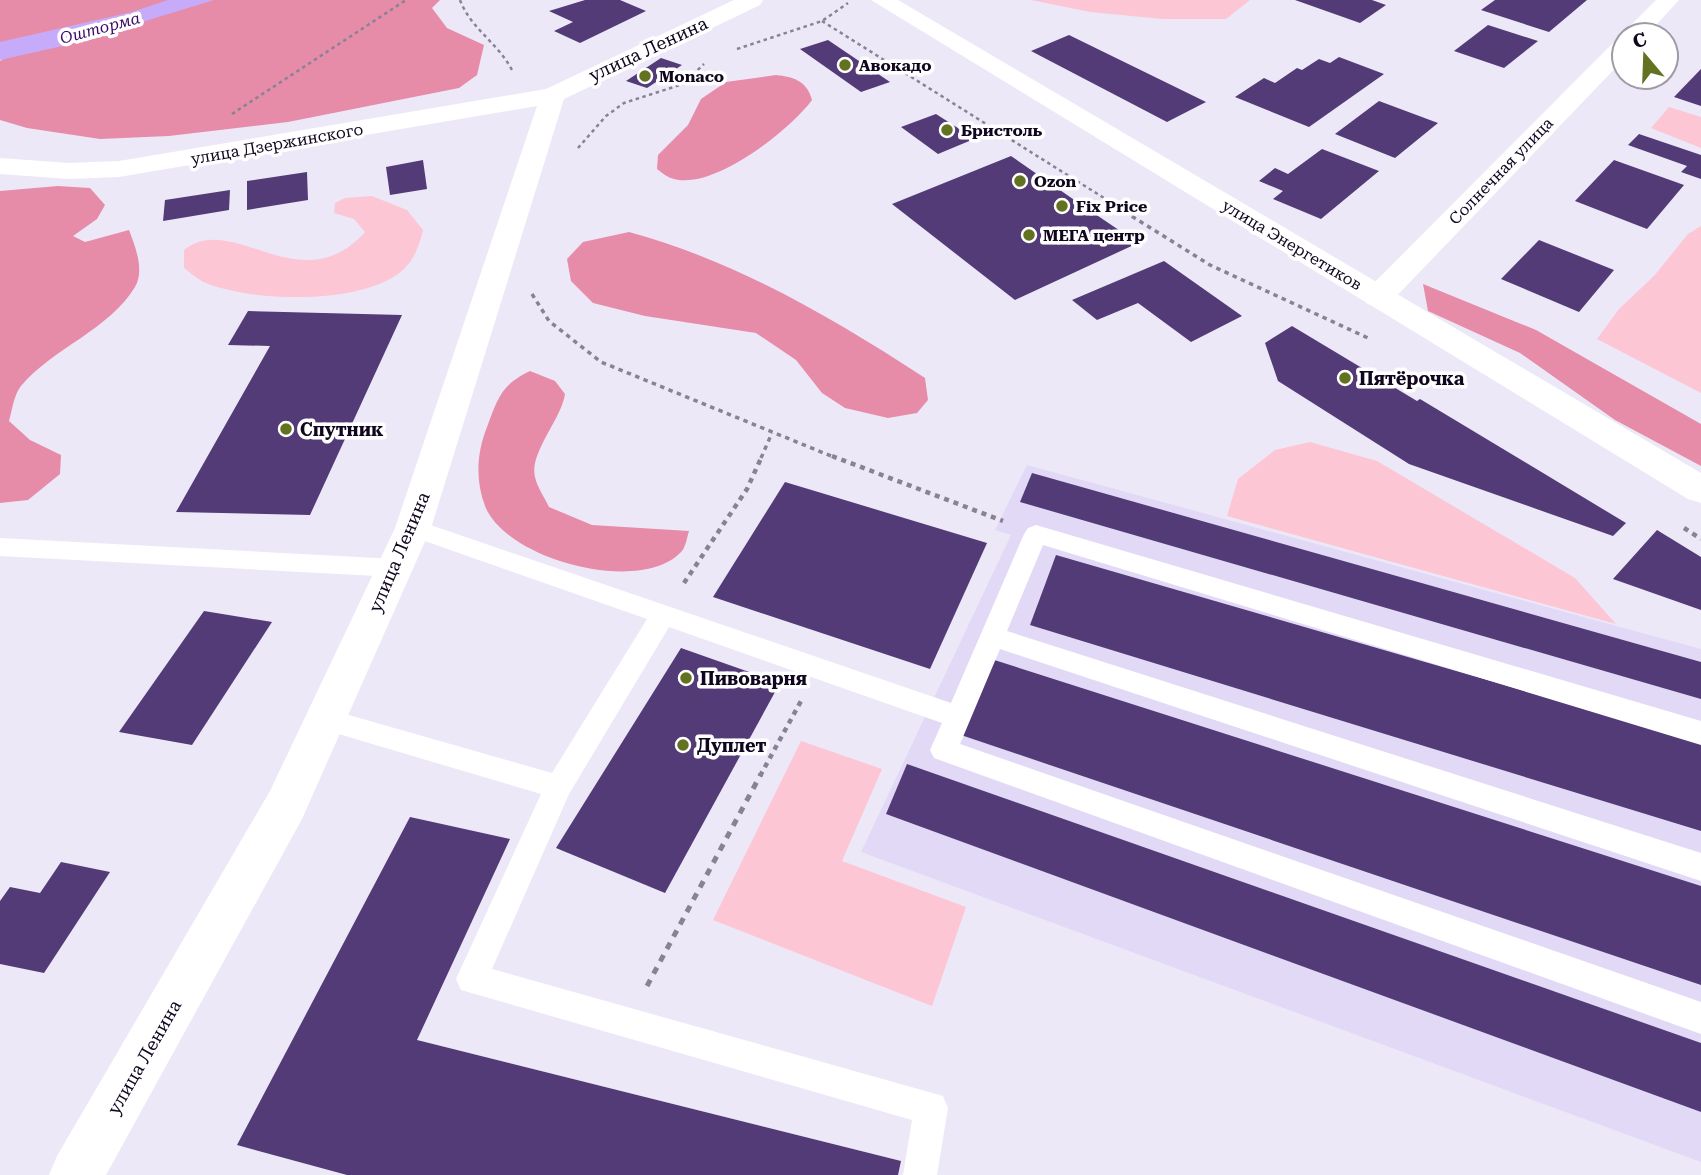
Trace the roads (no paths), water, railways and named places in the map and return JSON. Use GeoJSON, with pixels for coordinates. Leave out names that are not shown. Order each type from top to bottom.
{"type":"FeatureCollection","features":[{"type":"Feature","properties":{"kind":"street","name":"улица Ленина"},"geometry":{"type":"LineString","coordinates":[[76,1175],[286,805],[413,528],[553,95],[752,0]]}},
{"type":"Feature","properties":{"kind":"street","name":"улица Энергетиков"},"geometry":{"type":"LineString","coordinates":[[882,0],[1701,490]]}},
{"type":"Feature","properties":{"kind":"street"},"geometry":{"type":"LineString","coordinates":[[1648,21],[1668,0]]}},
{"type":"Feature","properties":{"kind":"street","name":"Солнечная улица"},"geometry":{"type":"LineString","coordinates":[[1378,297],[1610,60]]}},
{"type":"Feature","properties":{"kind":"street","name":"улица Дзержинского"},"geometry":{"type":"LineString","coordinates":[[0,166],[69,171],[170,162],[553,95]]}},
{"type":"Feature","properties":{"kind":"lane"},"geometry":{"type":"LineString","coordinates":[[413,528],[958,717]]}},
{"type":"Feature","properties":{"kind":"lane"},"geometry":{"type":"LineString","coordinates":[[1701,733],[1036,534],[944,750],[1701,1018]]}},
{"type":"Feature","properties":{"kind":"lane"},"geometry":{"type":"LineString","coordinates":[[0,547],[395,568]]}},
{"type":"Feature","properties":{"kind":"lane"},"geometry":{"type":"LineString","coordinates":[[662,616],[558,787],[472,979],[931,1108],[920,1175]]}},
{"type":"Feature","properties":{"kind":"lane"},"geometry":{"type":"LineString","coordinates":[[992,636],[1701,867]]}},
{"type":"Feature","properties":{"kind":"lane"},"geometry":{"type":"LineString","coordinates":[[324,719],[558,787]]}},
{"type":"Feature","properties":{"kind":"water","name":"Ошторма"},"geometry":{"type":"Polygon","coordinates":[[[168,0],[214,0],[67,45],[0,60],[0,42],[132,12],[168,0]]]}},
{"type":"Feature","properties":{"kind":"place","name":"Авокадо"},"geometry":{"type":"Point","coordinates":[845,65]}},
{"type":"Feature","properties":{"kind":"place","name":"Monaco"},"geometry":{"type":"Point","coordinates":[645,76]}},
{"type":"Feature","properties":{"kind":"place","name":"Бристоль"},"geometry":{"type":"Point","coordinates":[947,130]}},
{"type":"Feature","properties":{"kind":"place","name":"Ozon"},"geometry":{"type":"Point","coordinates":[1020,181]}},
{"type":"Feature","properties":{"kind":"place","name":"Fix Price"},"geometry":{"type":"Point","coordinates":[1062,206]}},
{"type":"Feature","properties":{"kind":"place","name":"МЕГА центр"},"geometry":{"type":"Point","coordinates":[1029,235]}},
{"type":"Feature","properties":{"kind":"place","name":"Пятёрочка"},"geometry":{"type":"Point","coordinates":[1345,378]}},
{"type":"Feature","properties":{"kind":"place","name":"Спутник"},"geometry":{"type":"Point","coordinates":[286,429]}},
{"type":"Feature","properties":{"kind":"place","name":"Пивоварня"},"geometry":{"type":"Point","coordinates":[686,678]}},
{"type":"Feature","properties":{"kind":"place","name":"Дуплет"},"geometry":{"type":"Point","coordinates":[683,745]}}]}
